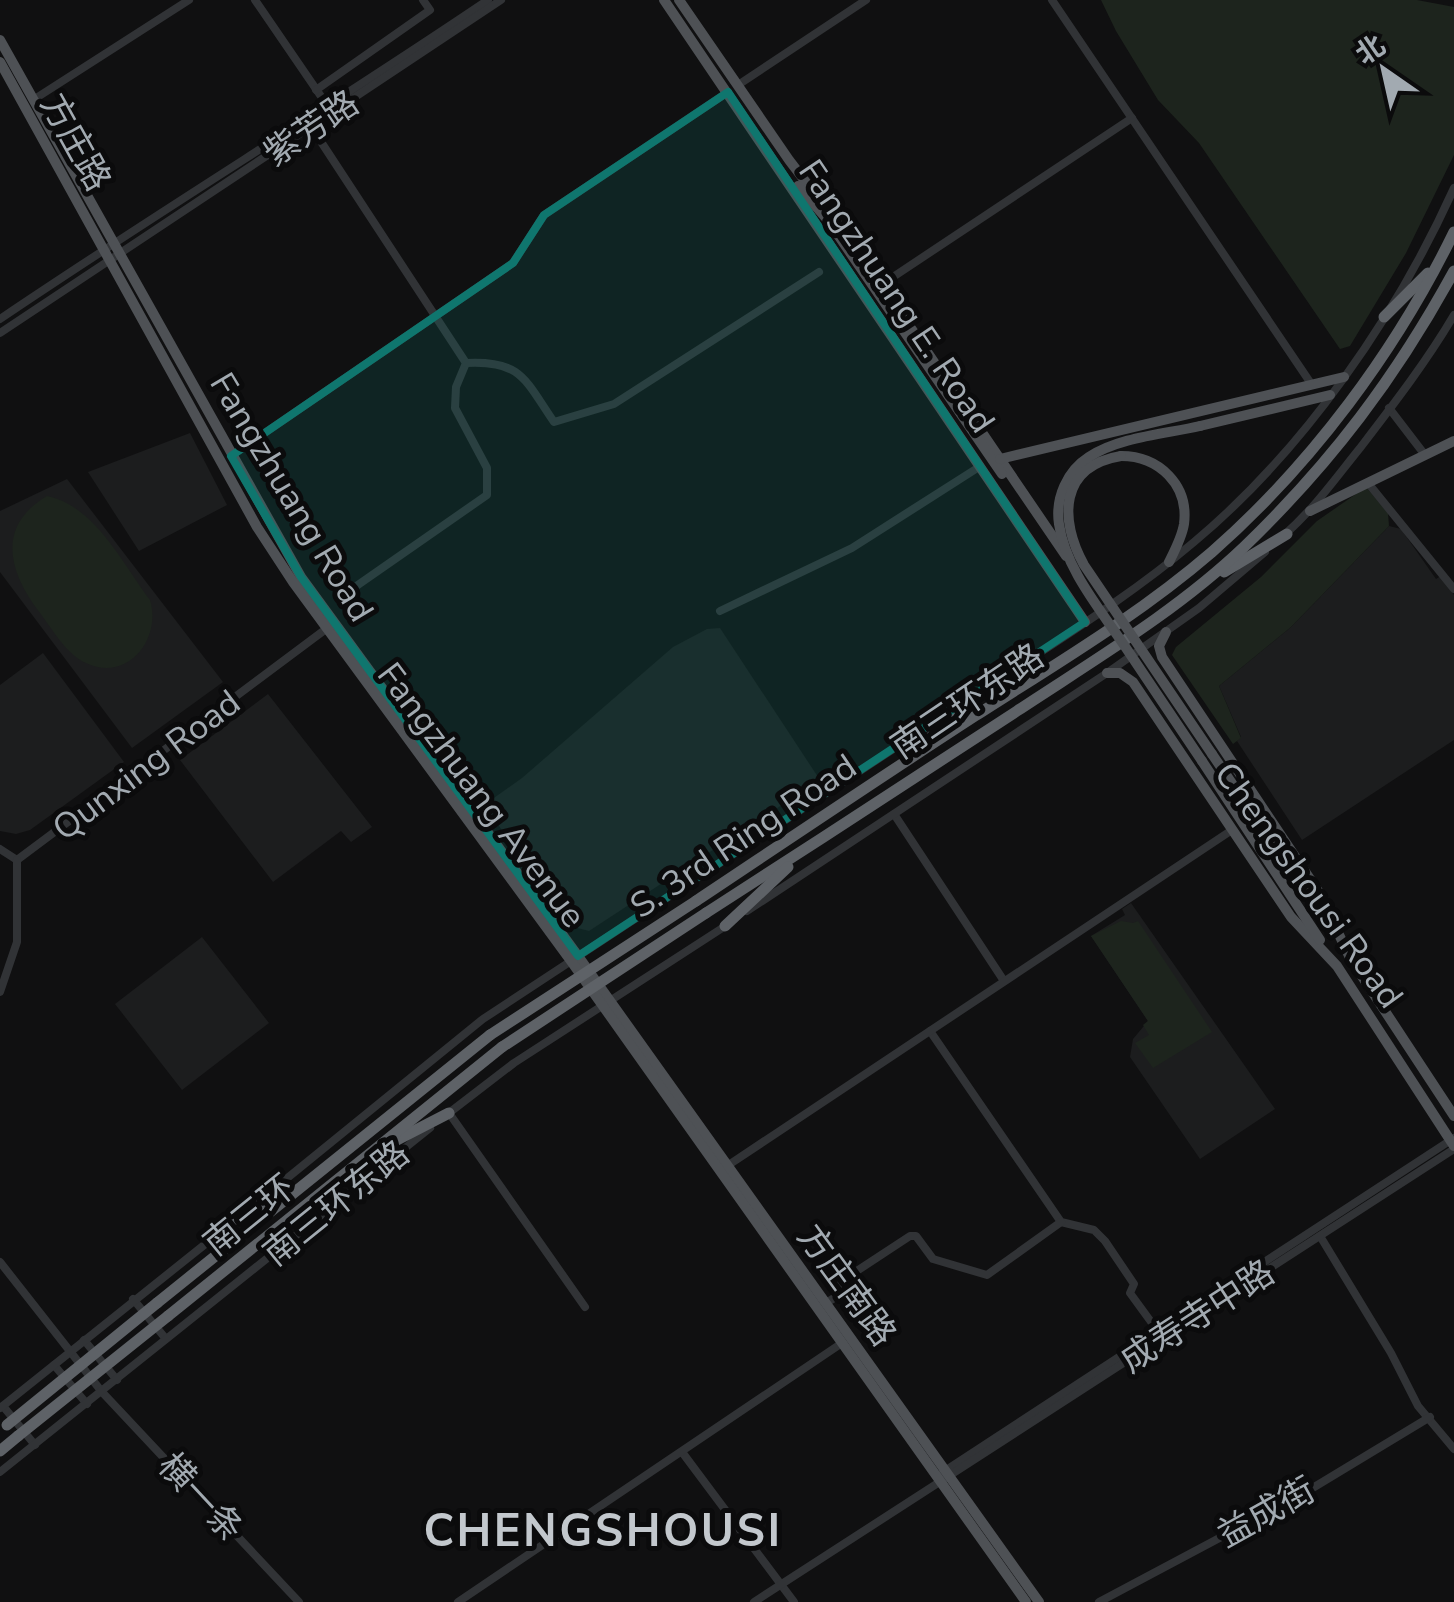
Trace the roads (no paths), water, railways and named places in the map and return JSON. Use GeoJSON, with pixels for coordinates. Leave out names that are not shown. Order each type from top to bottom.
{"type":"FeatureCollection","features":[{"type":"Feature","properties":{"kind":"highway","name":"S. 3rd Ring Road"},"geometry":{"type":"LineString","coordinates":[[4,1428],[490,1035],[1134,613],[1212,552],[1312,448],[1361,385],[1412,310],[1454,232]]}},
{"type":"Feature","properties":{"kind":"highway"},"geometry":{"type":"LineString","coordinates":[[1384,317],[1441,259]]}},
{"type":"Feature","properties":{"kind":"highway","name":"S. 3rd Ring Road"},"geometry":{"type":"LineString","coordinates":[[365,1156],[502,1047],[1098,658],[1198,587],[1299,491],[1360,421],[1398,366],[1454,270]]}},
{"type":"Feature","properties":{"kind":"highway"},"geometry":{"type":"LineString","coordinates":[[1198,587],[1286,534]]}},
{"type":"Feature","properties":{"kind":"highway"},"geometry":{"type":"LineString","coordinates":[[910,758],[965,702]]}},
{"type":"Feature","properties":{"kind":"highway"},"geometry":{"type":"LineString","coordinates":[[726,926],[811,846]]}},
{"type":"Feature","properties":{"kind":"highway"},"geometry":{"type":"LineString","coordinates":[[365,1156],[449,1113]]}},
{"type":"Feature","properties":{"kind":"highway","name":"南三环"},"geometry":{"type":"LineString","coordinates":[[0,1451],[365,1156]]}},
{"type":"Feature","properties":{"kind":"highway"},"geometry":{"type":"LineString","coordinates":[[237,1219],[306,1183]]}},
{"type":"Feature","properties":{"kind":"main road","name":"Fangzhuang E. Road"},"geometry":{"type":"LineString","coordinates":[[664,0],[733,88],[776,164],[1086,622]]}},
{"type":"Feature","properties":{"kind":"main road"},"geometry":{"type":"LineString","coordinates":[[679,0],[733,88],[881,285],[1102,610]]}},
{"type":"Feature","properties":{"kind":"main road","name":"Fangzhuang Road"},"geometry":{"type":"LineString","coordinates":[[0,40],[112,252],[330,626],[604,1003]]}},
{"type":"Feature","properties":{"kind":"main road","name":"方庄路"},"geometry":{"type":"LineString","coordinates":[[0,62],[112,252]]}},
{"type":"Feature","properties":{"kind":"main road"},"geometry":{"type":"LineString","coordinates":[[776,164],[830,224],[1045,536],[1350,958]]}},
{"type":"Feature","properties":{"kind":"main road"},"geometry":{"type":"LineString","coordinates":[[112,252],[258,527],[330,626]]}},
{"type":"Feature","properties":{"kind":"main road"},"geometry":{"type":"LineString","coordinates":[[1000,460],[1344,377]]}},
{"type":"Feature","properties":{"kind":"main road"},"geometry":{"type":"LineString","coordinates":[[1085,587],[1059,526],[1058,506],[1068,478],[1082,463],[1098,452],[1330,394]]}},
{"type":"Feature","properties":{"kind":"main road"},"geometry":{"type":"LineString","coordinates":[[1310,511],[1454,441]]}},
{"type":"Feature","properties":{"kind":"main road"},"geometry":{"type":"LineString","coordinates":[[1169,562],[1184,522],[1180,491],[1158,466],[1139,458],[1122,456],[1096,464],[1076,483],[1067,508],[1070,536],[1084,565],[1337,966]]}},
{"type":"Feature","properties":{"kind":"main road","name":"Chengshousi Road"},"geometry":{"type":"LineString","coordinates":[[1166,632],[1159,646],[1162,657],[1320,894],[1350,958],[1454,1116]]}},
{"type":"Feature","properties":{"kind":"main road","name":"Chengshousi Road"},"geometry":{"type":"LineString","coordinates":[[1107,673],[1120,673],[1133,682],[1292,917],[1337,966],[1453,1143]]}},
{"type":"Feature","properties":{"kind":"main road"},"geometry":{"type":"LineString","coordinates":[[1178,748],[1176,734],[1184,724],[1196,720],[1208,727]]}},
{"type":"Feature","properties":{"kind":"main road","name":"方庄南路"},"geometry":{"type":"LineString","coordinates":[[604,1003],[727,1166],[1039,1602]]}},
{"type":"Feature","properties":{"kind":"main road","name":"方庄南路"},"geometry":{"type":"LineString","coordinates":[[604,1003],[1026,1602]]}},
{"type":"Feature","properties":{"kind":"street"},"geometry":{"type":"LineString","coordinates":[[33,100],[189,0]]}},
{"type":"Feature","properties":{"kind":"street"},"geometry":{"type":"LineString","coordinates":[[256,0],[329,108]]}},
{"type":"Feature","properties":{"kind":"street"},"geometry":{"type":"LineString","coordinates":[[316,90],[430,10],[422,0]]}},
{"type":"Feature","properties":{"kind":"street","name":"紫芳路"},"geometry":{"type":"LineString","coordinates":[[112,252],[488,0]]}},
{"type":"Feature","properties":{"kind":"street","name":"紫芳路"},"geometry":{"type":"LineString","coordinates":[[112,252],[312,128],[502,0]]}},
{"type":"Feature","properties":{"kind":"street"},"geometry":{"type":"LineString","coordinates":[[231,456],[513,263],[544,215],[866,0]]}},
{"type":"Feature","properties":{"kind":"street"},"geometry":{"type":"LineString","coordinates":[[1052,0],[1312,385]]}},
{"type":"Feature","properties":{"kind":"street"},"geometry":{"type":"LineString","coordinates":[[881,285],[1132,118]]}},
{"type":"Feature","properties":{"kind":"street"},"geometry":{"type":"LineString","coordinates":[[312,128],[466,363]]}},
{"type":"Feature","properties":{"kind":"street","name":"南三环东路"},"geometry":{"type":"LineString","coordinates":[[1,1407],[448,1046],[1086,622],[1213,526],[1268,470],[1344,377],[1384,317],[1454,188]]}},
{"type":"Feature","properties":{"kind":"street"},"geometry":{"type":"LineString","coordinates":[[0,319],[112,252]]}},
{"type":"Feature","properties":{"kind":"street"},"geometry":{"type":"LineString","coordinates":[[0,333],[112,252]]}},
{"type":"Feature","properties":{"kind":"street"},"geometry":{"type":"LineString","coordinates":[[466,363],[496,362],[520,373],[554,422],[614,404],[818,272]]}},
{"type":"Feature","properties":{"kind":"street","name":"南三环东路"},"geometry":{"type":"LineString","coordinates":[[0,1472],[514,1063],[1166,632],[1310,511],[1390,408],[1454,315]]}},
{"type":"Feature","properties":{"kind":"street"},"geometry":{"type":"LineString","coordinates":[[342,596],[487,494],[487,468],[455,408],[456,387],[466,363]]}},
{"type":"Feature","properties":{"kind":"street"},"geometry":{"type":"LineString","coordinates":[[1390,408],[1425,456]]}},
{"type":"Feature","properties":{"kind":"street"},"geometry":{"type":"LineString","coordinates":[[720,611],[852,548],[979,467]]}},
{"type":"Feature","properties":{"kind":"street"},"geometry":{"type":"LineString","coordinates":[[1368,483],[1454,589]]}},
{"type":"Feature","properties":{"kind":"street","name":"Qunxing Road"},"geometry":{"type":"LineString","coordinates":[[0,992],[17,942],[17,860],[330,626]]}},
{"type":"Feature","properties":{"kind":"street"},"geometry":{"type":"LineString","coordinates":[[894,814],[1004,982]]}},
{"type":"Feature","properties":{"kind":"street"},"geometry":{"type":"LineString","coordinates":[[727,1166],[1232,830]]}},
{"type":"Feature","properties":{"kind":"street"},"geometry":{"type":"LineString","coordinates":[[0,849],[17,860]]}},
{"type":"Feature","properties":{"kind":"street"},"geometry":{"type":"LineString","coordinates":[[930,1031],[1062,1222],[1094,1230],[1106,1241],[1134,1284],[1130,1293],[1156,1330]]}},
{"type":"Feature","properties":{"kind":"street"},"geometry":{"type":"LineString","coordinates":[[449,1113],[585,1307]]}},
{"type":"Feature","properties":{"kind":"street","name":"成寿寺中路"},"geometry":{"type":"LineString","coordinates":[[948,1473],[1320,1236],[1453,1143]]}},
{"type":"Feature","properties":{"kind":"street","name":"成寿寺中路"},"geometry":{"type":"LineString","coordinates":[[938,1480],[1156,1330],[1453,1143]]}},
{"type":"Feature","properties":{"kind":"street"},"geometry":{"type":"LineString","coordinates":[[826,1303],[839,1294],[840,1282],[910,1236],[916,1236],[933,1259],[987,1276],[1062,1222]]}},
{"type":"Feature","properties":{"kind":"street"},"geometry":{"type":"LineString","coordinates":[[1320,1236],[1391,1353],[1418,1406],[1454,1449]]}},
{"type":"Feature","properties":{"kind":"street","name":"横一条"},"geometry":{"type":"LineString","coordinates":[[0,1262],[102,1392],[299,1602]]}},
{"type":"Feature","properties":{"kind":"street"},"geometry":{"type":"LineString","coordinates":[[134,1299],[166,1339]]}},
{"type":"Feature","properties":{"kind":"street"},"geometry":{"type":"LineString","coordinates":[[84,1340],[117,1380]]}},
{"type":"Feature","properties":{"kind":"street"},"geometry":{"type":"LineString","coordinates":[[458,1602],[842,1342]]}},
{"type":"Feature","properties":{"kind":"street"},"geometry":{"type":"LineString","coordinates":[[54,1365],[87,1404]]}},
{"type":"Feature","properties":{"kind":"street"},"geometry":{"type":"LineString","coordinates":[[1,1407],[34,1445]]}},
{"type":"Feature","properties":{"kind":"street","name":"益成街"},"geometry":{"type":"LineString","coordinates":[[1099,1602],[1306,1492],[1430,1417]]}},
{"type":"Feature","properties":{"kind":"street"},"geometry":{"type":"LineString","coordinates":[[682,1452],[794,1602]]}},
{"type":"Feature","properties":{"kind":"street"},"geometry":{"type":"LineString","coordinates":[[754,1602],[938,1480]]}},
{"type":"Feature","properties":{"kind":"district","name":"CHENGSHOUSI"},"geometry":{"type":"Point","coordinates":[603,1530]}}]}
